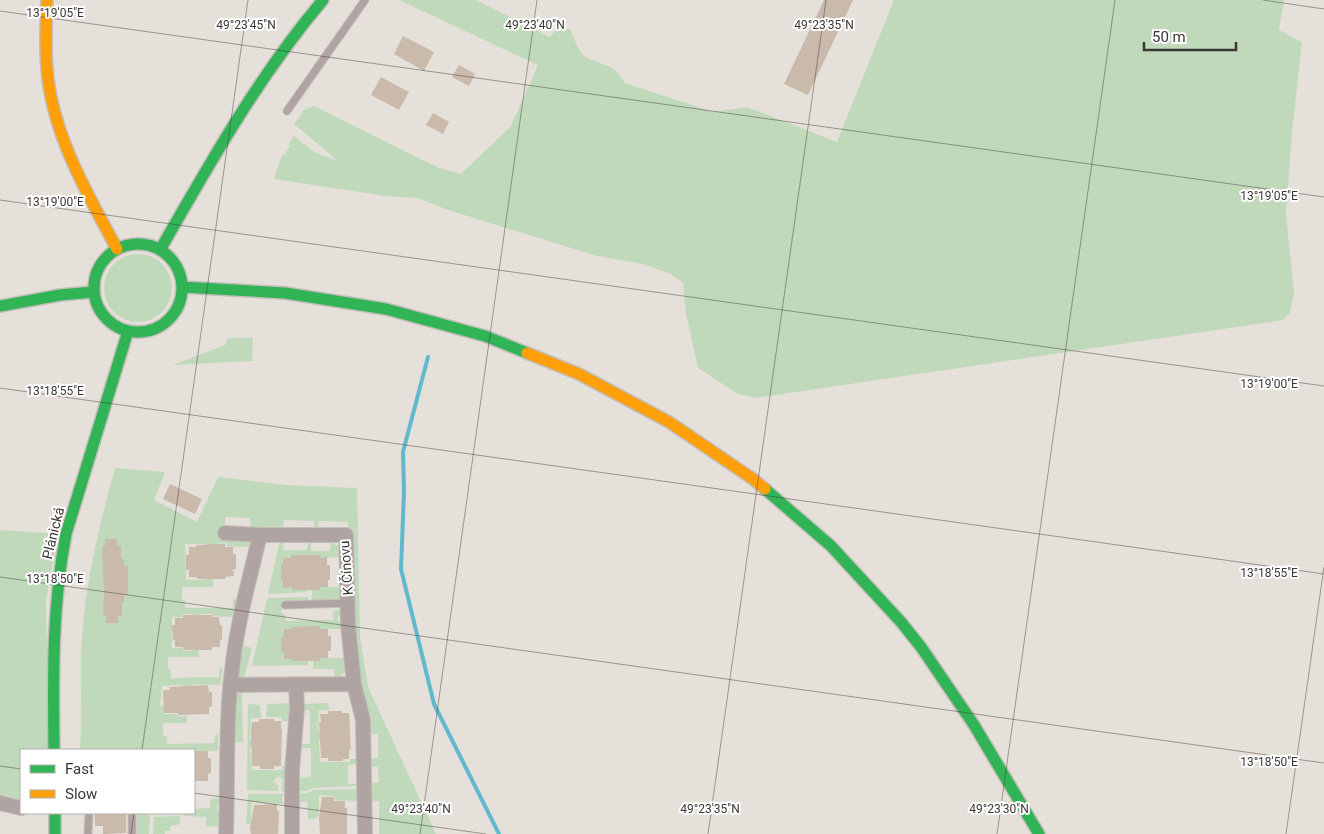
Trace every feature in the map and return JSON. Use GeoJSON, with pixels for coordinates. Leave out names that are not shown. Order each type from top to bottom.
{"type":"FeatureCollection","features":[{"type":"Feature","properties":{"kind":"main road"},"geometry":{"type":"LineString","coordinates":[[47,0],[44,27],[45,54],[48,84],[54,112],[73,163],[116,249]]}},
{"type":"Feature","properties":{"kind":"main road"},"geometry":{"type":"LineString","coordinates":[[160,250],[258,85],[291,38],[323,0]]}},
{"type":"Feature","properties":{"kind":"main road"},"geometry":{"type":"LineString","coordinates":[[136,243],[160,250],[176,265],[181,278],[182,287],[178,305],[171,317],[164,323],[147,331],[128,331],[115,326],[104,317],[97,305],[93,292],[94,278],[98,269],[106,257],[116,249],[136,243]]}},
{"type":"Feature","properties":{"kind":"main road"},"geometry":{"type":"LineString","coordinates":[[182,287],[239,288],[306,294],[363,303],[428,318],[493,338],[568,368],[620,393],[690,435],[737,467],[786,505],[839,554],[885,603],[929,657],[966,709],[1039,834]]}},
{"type":"Feature","properties":{"kind":"main road"},"geometry":{"type":"LineString","coordinates":[[0,306],[60,295],[93,292]]}},
{"type":"Feature","properties":{"kind":"main road","name":"Plánická"},"geometry":{"type":"LineString","coordinates":[[54,749],[54,623],[60,563],[66,534],[128,331]]}},
{"type":"Feature","properties":{"kind":"main road"},"geometry":{"type":"LineString","coordinates":[[51,814],[55,834]]}},
{"type":"Feature","properties":{"kind":"street","name":"K Čínovu"},"geometry":{"type":"LineString","coordinates":[[225,533],[346,535],[351,665],[363,720],[365,834]]}},
{"type":"Feature","properties":{"kind":"street"},"geometry":{"type":"LineString","coordinates":[[226,834],[230,685],[238,632],[260,535]]}},
{"type":"Feature","properties":{"kind":"street"},"geometry":{"type":"LineString","coordinates":[[230,685],[354,684]]}},
{"type":"Feature","properties":{"kind":"street"},"geometry":{"type":"LineString","coordinates":[[292,834],[292,771],[297,708],[296,685]]}},
{"type":"Feature","properties":{"kind":"street"},"geometry":{"type":"LineString","coordinates":[[0,803],[20,808]]}},
{"type":"Feature","properties":{"kind":"lane"},"geometry":{"type":"LineString","coordinates":[[287,111],[365,0]]}},
{"type":"Feature","properties":{"kind":"lane"},"geometry":{"type":"LineString","coordinates":[[284,605],[348,603]]}},
{"type":"Feature","properties":{"kind":"lane"},"geometry":{"type":"LineString","coordinates":[[88,834],[89,814]]}},
{"type":"Feature","properties":{"kind":"lane"},"geometry":{"type":"LineString","coordinates":[[132,814],[132,834]]}},
{"type":"Feature","properties":{"kind":"green space"},"geometry":{"type":"Polygon","coordinates":[[[399,0],[476,0],[550,37],[556,29],[570,29],[583,55],[613,69],[625,83],[713,112],[747,107],[837,142],[894,0],[1284,0],[1279,30],[1302,42],[1292,132],[1286,214],[1294,292],[1290,313],[1283,320],[755,398],[738,394],[698,368],[686,314],[683,283],[670,274],[643,264],[597,256],[448,210],[417,198],[385,196],[274,179],[282,155],[290,146],[288,145],[294,136],[314,152],[338,161],[294,124],[304,110],[314,106],[439,168],[461,174],[511,126],[538,65],[399,0]]]}},
{"type":"Feature","properties":{"kind":"green space"},"geometry":{"type":"Polygon","coordinates":[[[138,254],[151,257],[162,264],[169,275],[172,288],[169,301],[162,312],[151,319],[138,322],[125,319],[114,312],[107,301],[104,288],[107,275],[114,264],[125,257],[138,254]]]}},
{"type":"Feature","properties":{"kind":"green space"},"geometry":{"type":"Polygon","coordinates":[[[228,338],[253,338],[252,361],[173,365],[225,345],[228,338]]]}},
{"type":"Feature","properties":{"kind":"green space"},"geometry":{"type":"Polygon","coordinates":[[[115,468],[165,472],[154,500],[197,522],[218,477],[286,485],[357,488],[360,636],[368,687],[436,834],[379,834],[379,801],[370,801],[369,783],[379,782],[378,767],[370,767],[369,759],[378,758],[378,734],[370,734],[368,709],[362,699],[353,623],[352,532],[348,531],[348,522],[319,521],[318,530],[314,530],[314,521],[284,520],[282,529],[251,527],[250,518],[225,517],[223,537],[250,540],[249,547],[227,546],[226,543],[215,544],[215,549],[208,549],[207,544],[185,544],[186,580],[206,580],[206,577],[213,578],[213,587],[182,587],[182,599],[185,601],[185,608],[233,608],[233,600],[238,598],[234,617],[201,614],[201,619],[194,619],[193,614],[182,614],[182,617],[172,617],[172,648],[183,648],[183,651],[192,651],[192,648],[199,648],[199,657],[168,657],[168,668],[171,671],[171,678],[219,677],[219,669],[223,667],[220,685],[191,684],[191,687],[183,688],[183,685],[162,686],[160,706],[164,706],[164,714],[187,716],[187,723],[163,723],[163,735],[167,737],[167,744],[214,743],[215,736],[218,733],[218,751],[195,751],[195,749],[80,749],[81,650],[84,615],[94,551],[115,468]]]}},
{"type":"Feature","properties":{"kind":"green space"},"geometry":{"type":"Polygon","coordinates":[[[0,530],[58,534],[46,602],[49,749],[20,749],[20,802],[0,799],[0,530]]]}},
{"type":"Feature","properties":{"kind":"green space"},"geometry":{"type":"Polygon","coordinates":[[[280,540],[283,542],[283,550],[307,550],[308,541],[311,541],[311,551],[330,551],[331,542],[340,547],[340,557],[320,558],[319,555],[291,555],[291,558],[283,558],[281,580],[283,580],[283,587],[292,587],[292,590],[307,587],[307,592],[269,594],[280,540]]]}},
{"type":"Feature","properties":{"kind":"green space"},"geometry":{"type":"Polygon","coordinates":[[[320,587],[341,587],[342,599],[312,600],[312,590],[320,587]]]}},
{"type":"Feature","properties":{"kind":"green space"},"geometry":{"type":"Polygon","coordinates":[[[308,597],[308,600],[282,601],[281,612],[285,615],[286,621],[333,620],[333,611],[341,610],[342,615],[338,616],[338,621],[343,621],[342,629],[320,629],[320,626],[311,627],[301,632],[301,627],[292,627],[292,629],[284,630],[284,637],[281,637],[281,651],[285,652],[292,661],[308,659],[308,665],[253,666],[267,599],[308,597]]]}},
{"type":"Feature","properties":{"kind":"green space"},"geometry":{"type":"Polygon","coordinates":[[[244,646],[252,648],[244,679],[239,676],[238,669],[244,646]]]}},
{"type":"Feature","properties":{"kind":"green space"},"geometry":{"type":"Polygon","coordinates":[[[320,658],[345,658],[346,671],[338,678],[334,677],[334,669],[313,669],[313,661],[320,661],[320,658]]]}},
{"type":"Feature","properties":{"kind":"green space"},"geometry":{"type":"Polygon","coordinates":[[[242,691],[243,742],[233,742],[236,695],[242,691]]]}},
{"type":"Feature","properties":{"kind":"green space"},"geometry":{"type":"Polygon","coordinates":[[[293,703],[288,721],[282,721],[281,717],[266,717],[267,704],[293,703]]]}},
{"type":"Feature","properties":{"kind":"green space"},"geometry":{"type":"Polygon","coordinates":[[[328,703],[329,710],[319,710],[318,732],[322,732],[323,740],[319,740],[320,762],[350,762],[350,759],[357,759],[358,763],[348,765],[348,784],[357,784],[358,786],[313,788],[307,791],[297,791],[298,778],[311,777],[311,748],[302,748],[301,746],[302,744],[310,744],[310,710],[301,710],[301,704],[328,703]]]}},
{"type":"Feature","properties":{"kind":"green space"},"geometry":{"type":"Polygon","coordinates":[[[248,704],[260,705],[261,718],[251,718],[250,740],[254,740],[254,748],[250,748],[252,770],[282,770],[282,766],[289,766],[290,791],[281,791],[283,780],[278,776],[273,781],[278,786],[278,791],[247,790],[248,704]]]}},
{"type":"Feature","properties":{"kind":"green space"},"geometry":{"type":"Polygon","coordinates":[[[358,789],[356,801],[335,800],[335,796],[319,795],[319,816],[314,819],[308,819],[307,802],[299,802],[297,794],[308,793],[314,790],[358,789]]]}},
{"type":"Feature","properties":{"kind":"green space"},"geometry":{"type":"Polygon","coordinates":[[[249,794],[290,794],[290,796],[282,797],[282,802],[286,802],[285,804],[251,802],[251,823],[246,825],[249,794]]]}},
{"type":"Feature","properties":{"kind":"green space"},"geometry":{"type":"Polygon","coordinates":[[[214,798],[221,799],[221,803],[218,803],[217,811],[221,812],[219,826],[206,827],[206,817],[184,816],[184,814],[195,814],[195,809],[210,808],[210,801],[214,798]]]}},
{"type":"Feature","properties":{"kind":"green space"},"geometry":{"type":"Polygon","coordinates":[[[137,814],[150,814],[149,834],[137,834],[137,814]]]}},
{"type":"Feature","properties":{"kind":"green space"},"geometry":{"type":"Polygon","coordinates":[[[180,816],[180,824],[171,826],[170,831],[165,831],[165,834],[153,834],[154,817],[180,816]]]}},
{"type":"Feature","properties":{"kind":"building"},"geometry":{"type":"Polygon","coordinates":[[[824,0],[853,0],[808,95],[784,84],[824,0]]]}},
{"type":"Feature","properties":{"kind":"building"},"geometry":{"type":"Polygon","coordinates":[[[403,36],[434,52],[424,71],[394,54],[403,36]]]}},
{"type":"Feature","properties":{"kind":"building"},"geometry":{"type":"Polygon","coordinates":[[[459,65],[475,74],[469,86],[452,77],[459,65]]]}},
{"type":"Feature","properties":{"kind":"building"},"geometry":{"type":"Polygon","coordinates":[[[381,77],[409,92],[399,110],[371,95],[381,77]]]}},
{"type":"Feature","properties":{"kind":"building"},"geometry":{"type":"Polygon","coordinates":[[[433,113],[449,122],[443,134],[426,125],[433,113]]]}},
{"type":"Feature","properties":{"kind":"building"},"geometry":{"type":"Polygon","coordinates":[[[170,484],[202,499],[195,514],[163,499],[170,484]]]}},
{"type":"Feature","properties":{"kind":"building"},"geometry":{"type":"Polygon","coordinates":[[[105,539],[117,539],[117,546],[121,546],[121,559],[124,559],[124,566],[128,566],[128,595],[124,595],[122,616],[118,616],[118,623],[106,623],[106,616],[103,616],[102,546],[105,546],[105,539]]]}},
{"type":"Feature","properties":{"kind":"building"},"geometry":{"type":"Polygon","coordinates":[[[225,544],[225,547],[233,547],[233,554],[236,554],[236,569],[233,569],[234,576],[225,577],[226,579],[197,579],[197,577],[189,577],[189,570],[186,570],[186,555],[189,555],[189,547],[225,544]]]}},
{"type":"Feature","properties":{"kind":"building"},"geometry":{"type":"Polygon","coordinates":[[[291,555],[320,555],[320,558],[327,557],[327,565],[330,565],[328,587],[320,587],[320,590],[292,590],[292,587],[283,588],[281,565],[283,565],[283,558],[291,558],[291,555]]]}},
{"type":"Feature","properties":{"kind":"building"},"geometry":{"type":"Polygon","coordinates":[[[183,615],[212,615],[212,617],[219,617],[220,625],[222,625],[220,647],[212,647],[212,650],[184,650],[183,647],[175,647],[172,625],[175,625],[175,618],[183,618],[183,615]]]}},
{"type":"Feature","properties":{"kind":"building"},"geometry":{"type":"Polygon","coordinates":[[[320,626],[320,629],[328,629],[328,636],[331,636],[331,651],[328,651],[328,658],[320,658],[320,661],[292,661],[292,659],[284,659],[284,652],[281,652],[281,637],[284,637],[284,629],[320,626]]]}},
{"type":"Feature","properties":{"kind":"building"},"geometry":{"type":"Polygon","coordinates":[[[208,685],[209,692],[212,692],[212,707],[209,707],[209,714],[178,715],[178,713],[164,713],[163,690],[170,690],[169,687],[208,685]]]}},
{"type":"Feature","properties":{"kind":"building"},"geometry":{"type":"Polygon","coordinates":[[[328,711],[349,713],[351,750],[349,750],[349,759],[328,761],[328,758],[321,758],[320,714],[328,714],[328,711]]]}},
{"type":"Feature","properties":{"kind":"building"},"geometry":{"type":"Polygon","coordinates":[[[259,719],[281,721],[281,766],[274,766],[274,769],[260,769],[260,766],[252,766],[252,722],[259,722],[259,719]]]}},
{"type":"Feature","properties":{"kind":"building"},"geometry":{"type":"Polygon","coordinates":[[[195,751],[208,751],[208,758],[211,758],[211,773],[208,774],[208,781],[195,781],[195,751]]]}},
{"type":"Feature","properties":{"kind":"building"},"geometry":{"type":"Polygon","coordinates":[[[322,797],[334,797],[334,801],[345,801],[345,808],[347,808],[347,834],[320,834],[319,817],[322,797]]]}},
{"type":"Feature","properties":{"kind":"building"},"geometry":{"type":"Polygon","coordinates":[[[277,804],[277,811],[279,811],[278,834],[251,834],[250,828],[254,805],[277,804]]]}},
{"type":"Feature","properties":{"kind":"building"},"geometry":{"type":"Polygon","coordinates":[[[95,814],[126,814],[126,833],[103,834],[103,826],[95,826],[95,814]]]}},
{"type":"Feature","properties":{"kind":"waterway"},"geometry":{"type":"LineString","coordinates":[[428,357],[403,452],[404,491],[401,569],[434,704],[499,834]]}},
{"type":"Feature","properties":{"kind":"traffic: fast"},"geometry":{"type":"LineString","coordinates":[[160,250],[216,153],[256,90],[299,29],[323,0]]}},
{"type":"Feature","properties":{"kind":"traffic: fast"},"geometry":{"type":"LineString","coordinates":[[138,244],[155,247],[163,251],[175,263],[179,271],[182,288],[179,305],[175,313],[163,325],[155,329],[138,332],[121,329],[113,325],[101,313],[97,305],[94,288],[97,271],[101,263],[113,251],[121,247],[138,244]]}},
{"type":"Feature","properties":{"kind":"traffic: fast"},"geometry":{"type":"LineString","coordinates":[[182,287],[285,293],[386,309],[485,336],[527,353]]}},
{"type":"Feature","properties":{"kind":"traffic: fast"},"geometry":{"type":"LineString","coordinates":[[0,306],[60,295],[93,292]]}},
{"type":"Feature","properties":{"kind":"traffic: fast"},"geometry":{"type":"LineString","coordinates":[[54,749],[56,615],[61,561],[66,534],[128,331]]}},
{"type":"Feature","properties":{"kind":"traffic: fast"},"geometry":{"type":"LineString","coordinates":[[765,489],[831,546],[901,622],[921,647],[974,725],[1039,834]]}},
{"type":"Feature","properties":{"kind":"traffic: fast"},"geometry":{"type":"LineString","coordinates":[[55,814],[55,834]]}},
{"type":"Feature","properties":{"kind":"traffic: slow"},"geometry":{"type":"LineString","coordinates":[[47,0],[47,69],[56,117],[63,140],[83,185],[117,249]]}},
{"type":"Feature","properties":{"kind":"traffic: slow"},"geometry":{"type":"LineString","coordinates":[[527,353],[579,374],[669,422],[765,489]]}}]}
